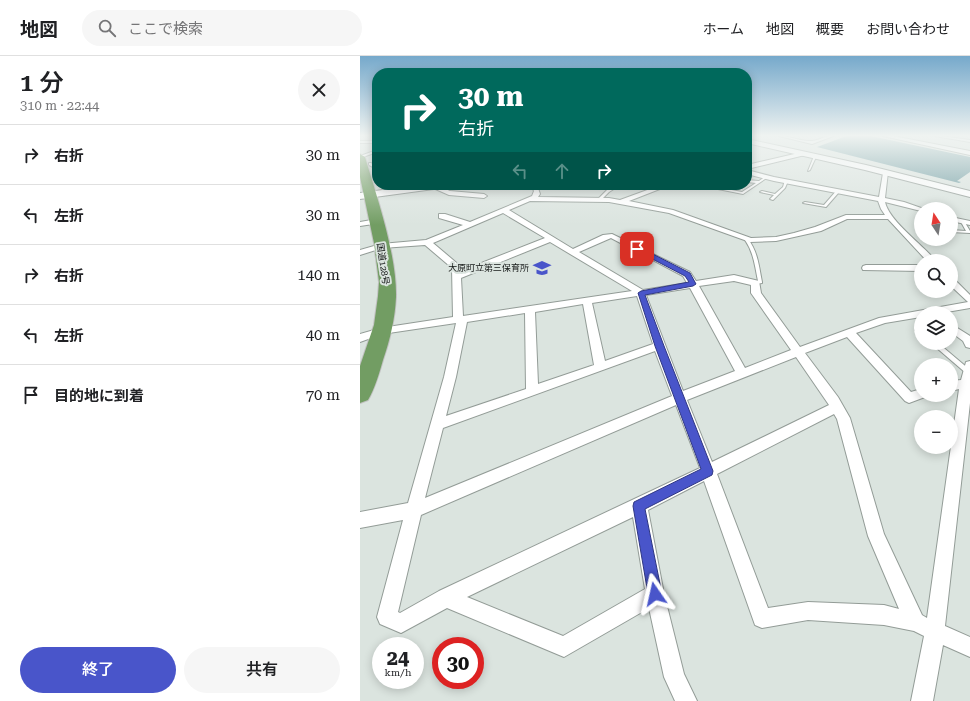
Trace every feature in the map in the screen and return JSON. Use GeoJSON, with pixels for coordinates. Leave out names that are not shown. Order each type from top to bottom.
{"type":"FeatureCollection","features":[{"type":"Feature","properties":{"kind":"highway","name":"国道128号"},"geometry":{"type":"LineString","coordinates":[[360,394],[381,331],[387,283],[376,221],[365,195],[365,165]]}},
{"type":"Feature","properties":{"kind":"street"},"geometry":{"type":"LineString","coordinates":[[851,165],[970,194]]}},
{"type":"Feature","properties":{"kind":"street"},"geometry":{"type":"LineString","coordinates":[[752,173],[786,182],[902,203],[914,207]]}},
{"type":"Feature","properties":{"kind":"street"},"geometry":{"type":"LineString","coordinates":[[886,173],[881,190],[883,200],[882,205],[891,217],[925,254]]}},
{"type":"Feature","properties":{"kind":"street"},"geometry":{"type":"LineString","coordinates":[[365,195],[405,190]]}},
{"type":"Feature","properties":{"kind":"street"},"geometry":{"type":"LineString","coordinates":[[444,190],[449,193],[484,196]]}},
{"type":"Feature","properties":{"kind":"street"},"geometry":{"type":"LineString","coordinates":[[360,253],[381,246],[427,242],[529,199],[537,194],[536,190]]}},
{"type":"Feature","properties":{"kind":"street"},"geometry":{"type":"LineString","coordinates":[[621,202],[653,190]]}},
{"type":"Feature","properties":{"kind":"street"},"geometry":{"type":"LineString","coordinates":[[529,199],[600,199],[621,202],[690,217],[747,240],[776,239],[794,235],[818,229],[846,217],[891,217]]}},
{"type":"Feature","properties":{"kind":"street"},"geometry":{"type":"LineString","coordinates":[[503,210],[641,293],[762,618],[808,612],[884,615],[915,622],[970,647]]}},
{"type":"Feature","properties":{"kind":"street"},"geometry":{"type":"LineString","coordinates":[[442,216],[468,224]]}},
{"type":"Feature","properties":{"kind":"street"},"geometry":{"type":"LineString","coordinates":[[360,224],[376,221]]}},
{"type":"Feature","properties":{"kind":"street"},"geometry":{"type":"LineString","coordinates":[[572,252],[606,237],[612,236],[687,274],[742,373]]}},
{"type":"Feature","properties":{"kind":"street"},"geometry":{"type":"LineString","coordinates":[[457,276],[550,239]]}},
{"type":"Feature","properties":{"kind":"street"},"geometry":{"type":"LineString","coordinates":[[427,242],[456,267],[460,320],[450,377],[387,617],[401,623],[446,598],[639,506],[836,407]]}},
{"type":"Feature","properties":{"kind":"street"},"geometry":{"type":"LineString","coordinates":[[866,268],[914,268]]}},
{"type":"Feature","properties":{"kind":"street"},"geometry":{"type":"LineString","coordinates":[[360,338],[381,331],[734,278],[756,283],[756,293],[834,400],[836,407],[843,418],[876,536],[915,622]]}},
{"type":"Feature","properties":{"kind":"street"},"geometry":{"type":"LineString","coordinates":[[958,288],[970,300]]}},
{"type":"Feature","properties":{"kind":"street"},"geometry":{"type":"LineString","coordinates":[[587,301],[600,367]]}},
{"type":"Feature","properties":{"kind":"street"},"geometry":{"type":"LineString","coordinates":[[958,307],[970,305]]}},
{"type":"Feature","properties":{"kind":"street"},"geometry":{"type":"LineString","coordinates":[[530,309],[532,392]]}},
{"type":"Feature","properties":{"kind":"street"},"geometry":{"type":"LineString","coordinates":[[360,520],[414,510],[680,398],[797,351],[883,320],[914,315]]}},
{"type":"Feature","properties":{"kind":"street"},"geometry":{"type":"LineString","coordinates":[[849,332],[909,398],[914,396]]}},
{"type":"Feature","properties":{"kind":"street"},"geometry":{"type":"LineString","coordinates":[[958,332],[967,339],[970,344]]}},
{"type":"Feature","properties":{"kind":"street"},"geometry":{"type":"LineString","coordinates":[[437,425],[660,346]]}},
{"type":"Feature","properties":{"kind":"street"},"geometry":{"type":"LineString","coordinates":[[922,701],[935,632],[964,376]]}},
{"type":"Feature","properties":{"kind":"street"},"geometry":{"type":"LineString","coordinates":[[639,506],[655,594],[674,677],[686,701]]}},
{"type":"Feature","properties":{"kind":"street"},"geometry":{"type":"LineString","coordinates":[[446,598],[564,647],[655,594]]}},
{"type":"Feature","properties":{"kind":"lane"},"geometry":{"type":"LineString","coordinates":[[809,170],[811,165]]}},
{"type":"Feature","properties":{"kind":"lane"},"geometry":{"type":"LineString","coordinates":[[752,186],[766,177]]}},
{"type":"Feature","properties":{"kind":"lane"},"geometry":{"type":"LineString","coordinates":[[752,181],[758,182]]}},
{"type":"Feature","properties":{"kind":"lane"},"geometry":{"type":"LineString","coordinates":[[772,199],[784,187],[786,182]]}},
{"type":"Feature","properties":{"kind":"lane"},"geometry":{"type":"LineString","coordinates":[[600,199],[610,190]]}},
{"type":"Feature","properties":{"kind":"lane"},"geometry":{"type":"LineString","coordinates":[[727,190],[743,193],[747,190]]}},
{"type":"Feature","properties":{"kind":"lane"},"geometry":{"type":"LineString","coordinates":[[805,203],[825,206],[838,191]]}},
{"type":"Feature","properties":{"kind":"lane"},"geometry":{"type":"LineString","coordinates":[[762,192],[776,195]]}},
{"type":"Feature","properties":{"kind":"lane"},"geometry":{"type":"LineString","coordinates":[[958,231],[969,232],[967,223]]}},
{"type":"Feature","properties":{"kind":"lane"},"geometry":{"type":"LineString","coordinates":[[747,240],[755,255],[760,282],[756,283]]}},
{"type":"Feature","properties":{"kind":"lane"},"geometry":{"type":"LineString","coordinates":[[940,350],[964,376]]}},
{"type":"Feature","properties":{"kind":"water"},"geometry":{"type":"Polygon","coordinates":[[[888,165],[970,165],[970,172],[957,181],[961,182],[959,183],[888,165]]]}},
{"type":"Feature","properties":{"kind":"place","name":"大原町立第三保育所"},"geometry":{"type":"Point","coordinates":[542,268]}},
{"type":"Feature","properties":{"kind":"route"},"geometry":{"type":"LineString","coordinates":[[637,249],[687,274],[693,284],[641,293],[708,471],[639,506],[655,594]]}}]}
